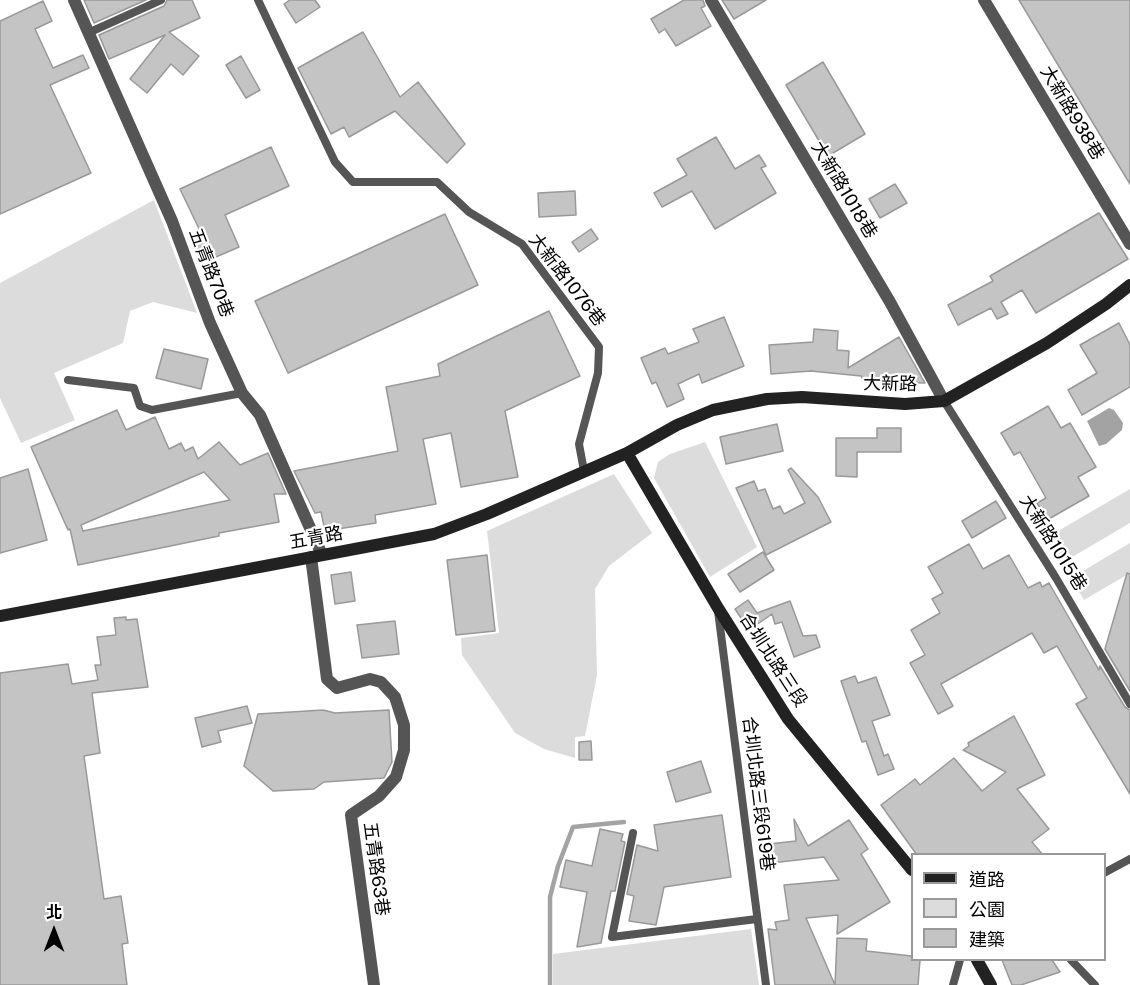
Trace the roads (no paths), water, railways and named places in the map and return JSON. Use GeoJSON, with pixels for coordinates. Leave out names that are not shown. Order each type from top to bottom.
{"type":"FeatureCollection","features":[{"type":"Feature","properties":{"kind":"street","name":"五青路70巷"},"geometry":{"type":"LineString","coordinates":[[74,0],[172,221],[210,323],[242,393],[260,415],[317,556]]}},
{"type":"Feature","properties":{"kind":"street","name":"大新路1018巷"},"geometry":{"type":"LineString","coordinates":[[711,0],[890,302],[944,401]]}},
{"type":"Feature","properties":{"kind":"street","name":"大新路938巷"},"geometry":{"type":"LineString","coordinates":[[984,0],[1130,244]]}},
{"type":"Feature","properties":{"kind":"street","name":"大新路"},"geometry":{"type":"LineString","coordinates":[[627,453],[677,425],[713,410],[767,399],[802,397],[905,404],[944,401],[1047,343],[1106,304],[1130,285]]}},
{"type":"Feature","properties":{"kind":"street","name":"五青路"},"geometry":{"type":"LineString","coordinates":[[0,616],[434,534],[487,514],[627,453]]}},
{"type":"Feature","properties":{"kind":"street","name":"合圳北路三段"},"geometry":{"type":"LineString","coordinates":[[627,453],[718,608],[788,719],[911,869]]}},
{"type":"Feature","properties":{"kind":"street","name":"五青路63巷"},"geometry":{"type":"LineString","coordinates":[[317,556],[327,678],[336,688],[370,678],[381,682],[395,697],[404,725],[404,750],[396,777],[379,796],[351,815],[374,985]]}},
{"type":"Feature","properties":{"kind":"street"},"geometry":{"type":"LineString","coordinates":[[978,961],[991,985]]}},
{"type":"Feature","properties":{"kind":"lane"},"geometry":{"type":"LineString","coordinates":[[88,33],[161,0]]}},
{"type":"Feature","properties":{"kind":"lane","name":"大新路1076巷"},"geometry":{"type":"LineString","coordinates":[[258,0],[335,162],[353,182],[437,182],[469,212],[522,244],[599,347],[598,373],[579,444],[584,471]]}},
{"type":"Feature","properties":{"kind":"lane"},"geometry":{"type":"LineString","coordinates":[[68,380],[134,388],[140,406],[152,410],[242,393]]}},
{"type":"Feature","properties":{"kind":"lane","name":"大新路1015巷"},"geometry":{"type":"LineString","coordinates":[[944,401],[1056,578],[1130,704]]}},
{"type":"Feature","properties":{"kind":"lane","name":"合圳北路三段619巷"},"geometry":{"type":"LineString","coordinates":[[718,608],[766,985]]}},
{"type":"Feature","properties":{"kind":"lane"},"geometry":{"type":"LineString","coordinates":[[633,832],[612,937],[757,919]]}},
{"type":"Feature","properties":{"kind":"lane"},"geometry":{"type":"LineString","coordinates":[[1106,872],[1130,859]]}},
{"type":"Feature","properties":{"kind":"lane"},"geometry":{"type":"LineString","coordinates":[[953,985],[960,961]]}},
{"type":"Feature","properties":{"kind":"lane"},"geometry":{"type":"LineString","coordinates":[[1072,961],[1095,985]]}},
{"type":"Feature","properties":{"kind":"waterway"},"geometry":{"type":"LineString","coordinates":[[550,985],[550,897],[558,866],[573,827],[624,822]]}}]}
